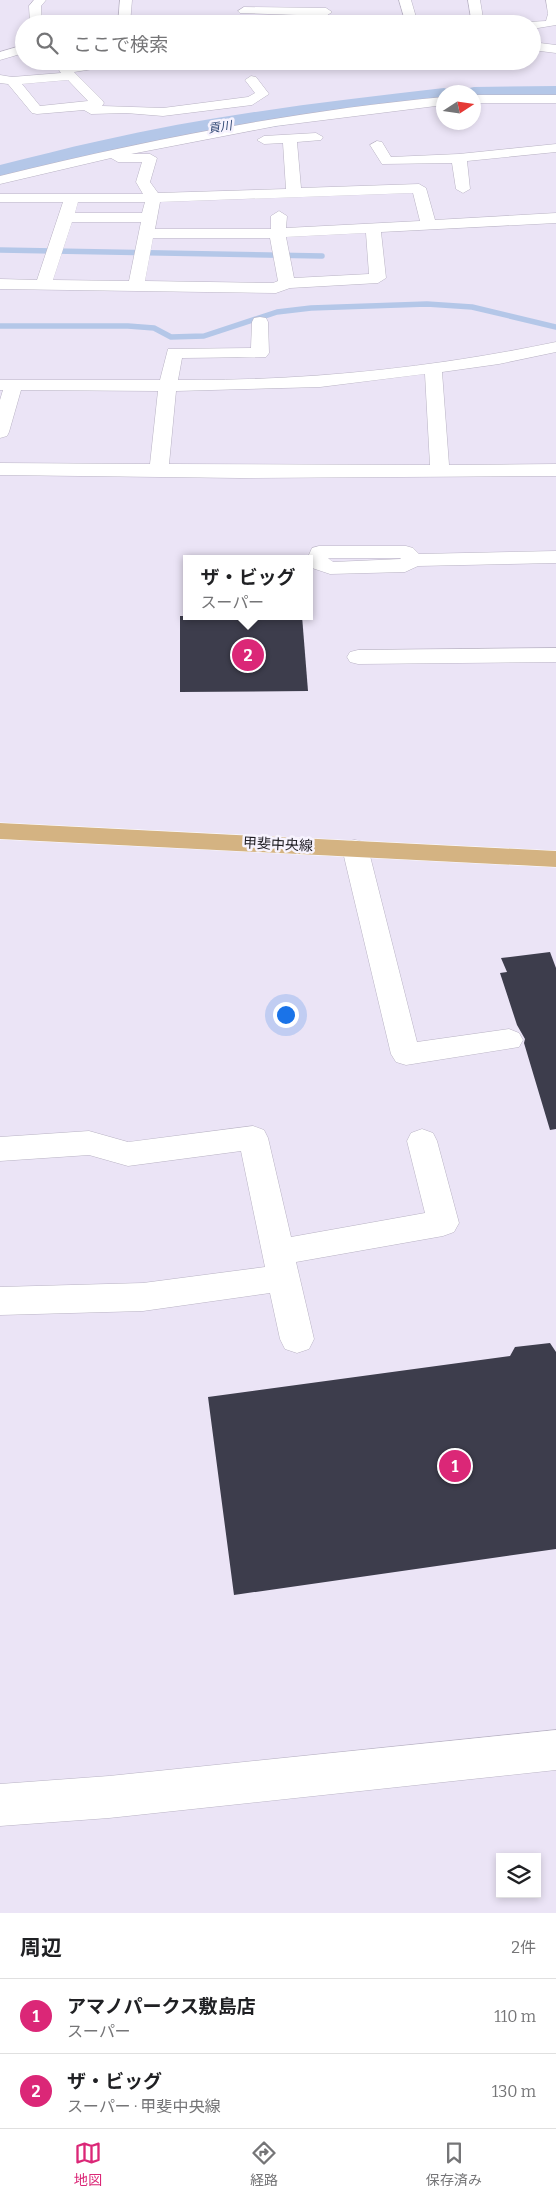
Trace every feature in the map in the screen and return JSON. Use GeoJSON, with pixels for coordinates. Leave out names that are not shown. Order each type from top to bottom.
{"type":"FeatureCollection","features":[{"type":"Feature","properties":{"kind":"main road","name":"甲斐中央線"},"geometry":{"type":"LineString","coordinates":[[0,832],[355,848],[556,860]]}},
{"type":"Feature","properties":{"kind":"street"},"geometry":{"type":"LineString","coordinates":[[36,15],[35,6],[40,0]]}},
{"type":"Feature","properties":{"kind":"street"},"geometry":{"type":"LineString","coordinates":[[125,15],[126,0]]}},
{"type":"Feature","properties":{"kind":"street"},"geometry":{"type":"LineString","coordinates":[[320,0],[328,15]]}},
{"type":"Feature","properties":{"kind":"street"},"geometry":{"type":"LineString","coordinates":[[405,0],[409,15]]}},
{"type":"Feature","properties":{"kind":"street"},"geometry":{"type":"LineString","coordinates":[[474,0],[476,15]]}},
{"type":"Feature","properties":{"kind":"street"},"geometry":{"type":"LineString","coordinates":[[541,25],[552,24],[554,14],[552,0]]}},
{"type":"Feature","properties":{"kind":"street"},"geometry":{"type":"LineString","coordinates":[[243,5],[326,12]]}},
{"type":"Feature","properties":{"kind":"street"},"geometry":{"type":"LineString","coordinates":[[541,47],[556,49]]}},
{"type":"Feature","properties":{"kind":"street"},"geometry":{"type":"LineString","coordinates":[[0,56],[15,51]]}},
{"type":"Feature","properties":{"kind":"street"},"geometry":{"type":"LineString","coordinates":[[6,80],[37,110],[76,104],[88,105],[98,103],[65,70]]}},
{"type":"Feature","properties":{"kind":"street"},"geometry":{"type":"LineString","coordinates":[[6,80],[71,76]]}},
{"type":"Feature","properties":{"kind":"street"},"geometry":{"type":"LineString","coordinates":[[88,105],[91,110],[126,109],[163,112],[252,101],[262,94],[251,80]]}},
{"type":"Feature","properties":{"kind":"street"},"geometry":{"type":"LineString","coordinates":[[481,99],[530,97],[556,99]]}},
{"type":"Feature","properties":{"kind":"street"},"geometry":{"type":"LineString","coordinates":[[0,180],[212,132],[352,111],[436,102]]}},
{"type":"Feature","properties":{"kind":"street"},"geometry":{"type":"LineString","coordinates":[[44,284],[66,217],[70,188],[76,167],[112,158],[150,158],[190,149],[196,142],[316,137]]}},
{"type":"Feature","properties":{"kind":"street"},"geometry":{"type":"LineString","coordinates":[[287,282],[278,233],[287,193],[290,138]]}},
{"type":"Feature","properties":{"kind":"street"},"geometry":{"type":"LineString","coordinates":[[377,145],[388,161],[459,158],[556,148]]}},
{"type":"Feature","properties":{"kind":"street"},"geometry":{"type":"LineString","coordinates":[[136,285],[153,198],[143,182],[150,158]]}},
{"type":"Feature","properties":{"kind":"street"},"geometry":{"type":"LineString","coordinates":[[459,158],[463,189]]}},
{"type":"Feature","properties":{"kind":"street"},"geometry":{"type":"LineString","coordinates":[[0,198],[70,188],[153,198],[419,188],[428,224]]}},
{"type":"Feature","properties":{"kind":"street"},"geometry":{"type":"LineString","coordinates":[[66,217],[145,239],[556,218]]}},
{"type":"Feature","properties":{"kind":"street"},"geometry":{"type":"LineString","coordinates":[[0,284],[276,288],[287,282],[378,278],[373,227]]}},
{"type":"Feature","properties":{"kind":"street"},"geometry":{"type":"LineString","coordinates":[[159,470],[168,386],[174,353],[260,353],[260,322]]}},
{"type":"Feature","properties":{"kind":"street"},"geometry":{"type":"LineString","coordinates":[[0,432],[7,386],[168,386],[320,382],[498,359],[556,347]]}},
{"type":"Feature","properties":{"kind":"street"},"geometry":{"type":"LineString","coordinates":[[432,368],[440,470]]}},
{"type":"Feature","properties":{"kind":"street"},"geometry":{"type":"LineString","coordinates":[[0,469],[240,472],[556,470]]}},
{"type":"Feature","properties":{"kind":"street"},"geometry":{"type":"LineString","coordinates":[[414,560],[556,558]]}},
{"type":"Feature","properties":{"kind":"street"},"geometry":{"type":"LineString","coordinates":[[358,657],[556,655]]}},
{"type":"Feature","properties":{"kind":"street"},"geometry":{"type":"LineString","coordinates":[[355,848],[406,1054],[509,1040]]}},
{"type":"Feature","properties":{"kind":"street"},"geometry":{"type":"LineString","coordinates":[[0,1149],[89,1143],[128,1154],[253,1138],[298,1339]]}},
{"type":"Feature","properties":{"kind":"street"},"geometry":{"type":"LineString","coordinates":[[0,1301],[143,1297],[281,1265],[443,1223],[422,1141]]}},
{"type":"Feature","properties":{"kind":"street"},"geometry":{"type":"LineString","coordinates":[[0,1805],[118,1796],[556,1750]]}},
{"type":"Feature","properties":{"kind":"building"},"geometry":{"type":"Polygon","coordinates":[[[180,616],[183,616],[183,620],[302,620],[308,691],[180,692],[180,616]]]}},
{"type":"Feature","properties":{"kind":"building"},"geometry":{"type":"Polygon","coordinates":[[[550,952],[556,968],[556,1129],[550,1130],[524,1043],[525,1039],[517,1025],[500,973],[507,972],[501,958],[550,952]]]}},
{"type":"Feature","properties":{"kind":"building"},"geometry":{"type":"Polygon","coordinates":[[[550,1343],[556,1352],[556,1549],[234,1595],[208,1397],[510,1356],[515,1347],[550,1343]]]}},
{"type":"Feature","properties":{"kind":"waterway","name":"貢川"},"geometry":{"type":"LineString","coordinates":[[481,95],[556,94]]}},
{"type":"Feature","properties":{"kind":"waterway","name":"貢川"},"geometry":{"type":"LineString","coordinates":[[0,174],[100,149],[210,128],[332,109],[436,97]]}},
{"type":"Feature","properties":{"kind":"waterway"},"geometry":{"type":"LineString","coordinates":[[0,250],[322,256]]}},
{"type":"Feature","properties":{"kind":"waterway"},"geometry":{"type":"LineString","coordinates":[[0,326],[128,326],[154,328],[171,337],[204,336],[277,312],[311,308],[427,304],[472,307],[556,327]]}},
{"type":"Feature","properties":{"kind":"place","name":"ザ・ビッグ"},"geometry":{"type":"Point","coordinates":[248,655]}},
{"type":"Feature","properties":{"kind":"place","name":"アマノパークス敷島店"},"geometry":{"type":"Point","coordinates":[455,1466]}}]}
